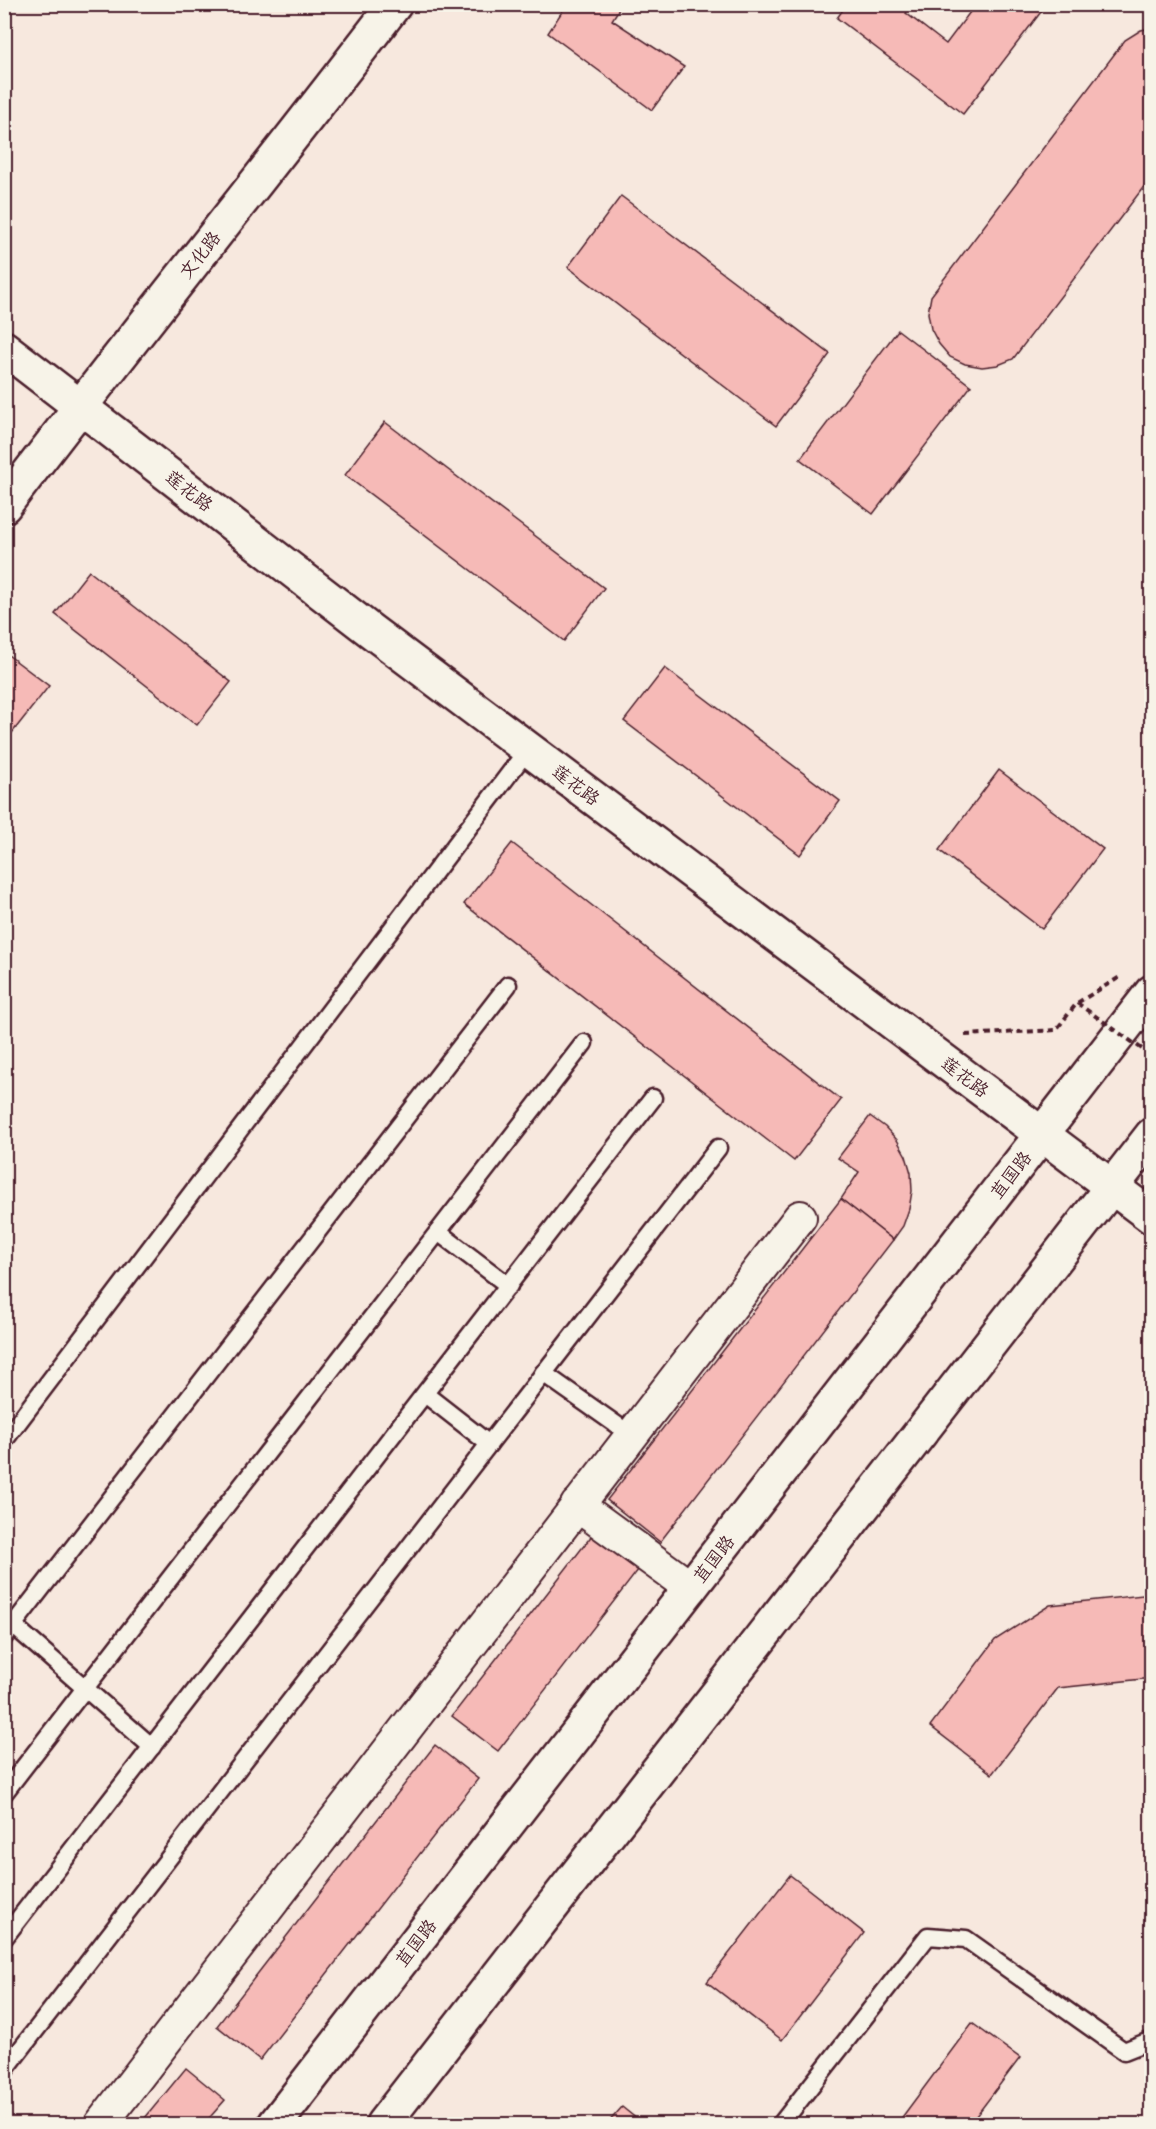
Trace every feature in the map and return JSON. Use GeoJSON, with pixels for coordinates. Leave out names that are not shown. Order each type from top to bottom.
{"type":"FeatureCollection","features":[{"type":"Feature","properties":{"kind":"main road","name":"文化路"},"geometry":{"type":"LineString","coordinates":[[4,506],[395,4]]}},
{"type":"Feature","properties":{"kind":"main road","name":"莲花路"},"geometry":{"type":"LineString","coordinates":[[4,348],[361,624],[1152,1217]]}},
{"type":"Feature","properties":{"kind":"main road","name":"苴国路"},"geometry":{"type":"LineString","coordinates":[[275,2124],[1152,992]]}},
{"type":"Feature","properties":{"kind":"main road"},"geometry":{"type":"LineString","coordinates":[[383,2124],[1152,1135]]}},
{"type":"Feature","properties":{"kind":"street"},"geometry":{"type":"LineString","coordinates":[[101,2124],[800,1217]]}},
{"type":"Feature","properties":{"kind":"street"},"geometry":{"type":"LineString","coordinates":[[577,1505],[691,1588]]}},
{"type":"Feature","properties":{"kind":"lane"},"geometry":{"type":"LineString","coordinates":[[4,1441],[528,749]]}},
{"type":"Feature","properties":{"kind":"lane"},"geometry":{"type":"LineString","coordinates":[[152,1748],[85,1689],[9,1631],[508,985]]}},
{"type":"Feature","properties":{"kind":"lane"},"geometry":{"type":"LineString","coordinates":[[4,1793],[584,1043]]}},
{"type":"Feature","properties":{"kind":"lane"},"geometry":{"type":"LineString","coordinates":[[4,1938],[653,1098]]}},
{"type":"Feature","properties":{"kind":"lane"},"geometry":{"type":"LineString","coordinates":[[4,2071],[718,1148]]}},
{"type":"Feature","properties":{"kind":"lane"},"geometry":{"type":"LineString","coordinates":[[438,1232],[509,1286]]}},
{"type":"Feature","properties":{"kind":"lane"},"geometry":{"type":"LineString","coordinates":[[543,1373],[631,1435]]}},
{"type":"Feature","properties":{"kind":"lane"},"geometry":{"type":"LineString","coordinates":[[426,1394],[489,1444]]}},
{"type":"Feature","properties":{"kind":"lane"},"geometry":{"type":"LineString","coordinates":[[781,2124],[928,1936],[966,1939],[1124,2051],[1152,2040]]}},
{"type":"Feature","properties":{"kind":"path"},"geometry":{"type":"LineString","coordinates":[[912,1038],[1056,1030],[1077,1003],[1124,975]]}},
{"type":"Feature","properties":{"kind":"path"},"geometry":{"type":"LineString","coordinates":[[1077,1003],[1152,1056]]}},
{"type":"Feature","properties":{"kind":"building"},"geometry":{"type":"Polygon","coordinates":[[[567,4],[622,4],[612,20],[684,67],[652,110],[548,33],[567,4]]]}},
{"type":"Feature","properties":{"kind":"building"},"geometry":{"type":"Polygon","coordinates":[[[847,4],[913,4],[906,13],[946,44],[976,4],[1047,4],[963,114],[837,18],[847,4]]]}},
{"type":"Feature","properties":{"kind":"building"},"geometry":{"type":"Polygon","coordinates":[[[1152,28],[1152,176],[1013,359],[998,365],[982,367],[965,364],[950,357],[939,344],[931,329],[928,313],[931,296],[1125,40],[1141,30],[1152,28]]]}},
{"type":"Feature","properties":{"kind":"building"},"geometry":{"type":"Polygon","coordinates":[[[621,196],[830,354],[776,426],[568,267],[621,196]]]}},
{"type":"Feature","properties":{"kind":"building"},"geometry":{"type":"Polygon","coordinates":[[[898,330],[971,386],[873,514],[800,459],[898,330]]]}},
{"type":"Feature","properties":{"kind":"building"},"geometry":{"type":"Polygon","coordinates":[[[385,422],[604,588],[564,641],[345,475],[385,422]]]}},
{"type":"Feature","properties":{"kind":"building"},"geometry":{"type":"Polygon","coordinates":[[[89,571],[231,682],[197,725],[55,614],[89,571]]]}},
{"type":"Feature","properties":{"kind":"building"},"geometry":{"type":"Polygon","coordinates":[[[4,652],[49,686],[4,743],[4,652]]]}},
{"type":"Feature","properties":{"kind":"building"},"geometry":{"type":"Polygon","coordinates":[[[665,668],[840,801],[800,855],[624,721],[665,668]]]}},
{"type":"Feature","properties":{"kind":"building"},"geometry":{"type":"Polygon","coordinates":[[[999,770],[1103,849],[1042,929],[939,850],[999,770]]]}},
{"type":"Feature","properties":{"kind":"building"},"geometry":{"type":"Polygon","coordinates":[[[512,843],[841,1100],[794,1161],[464,904],[512,843]]]}},
{"type":"Feature","properties":{"kind":"building"},"geometry":{"type":"Polygon","coordinates":[[[870,1116],[897,1140],[906,1156],[911,1173],[912,1191],[909,1209],[903,1226],[893,1240],[841,1199],[859,1172],[838,1158],[870,1116]]]}},
{"type":"Feature","properties":{"kind":"building"},"geometry":{"type":"Polygon","coordinates":[[[841,1199],[893,1240],[660,1542],[607,1500],[841,1199]]]}},
{"type":"Feature","properties":{"kind":"building"},"geometry":{"type":"Polygon","coordinates":[[[596,1530],[642,1565],[498,1751],[452,1716],[596,1530]]]}},
{"type":"Feature","properties":{"kind":"building"},"geometry":{"type":"Polygon","coordinates":[[[1152,1594],[1152,1678],[1058,1688],[992,1774],[930,1726],[995,1640],[1050,1605],[1152,1594]]]}},
{"type":"Feature","properties":{"kind":"building"},"geometry":{"type":"Polygon","coordinates":[[[435,1745],[478,1779],[260,2060],[217,2026],[435,1745]]]}},
{"type":"Feature","properties":{"kind":"building"},"geometry":{"type":"Polygon","coordinates":[[[790,1875],[864,1933],[782,2040],[707,1982],[790,1875]]]}},
{"type":"Feature","properties":{"kind":"building"},"geometry":{"type":"Polygon","coordinates":[[[972,2023],[1020,2058],[970,2124],[897,2124],[972,2023]]]}},
{"type":"Feature","properties":{"kind":"building"},"geometry":{"type":"Polygon","coordinates":[[[186,2068],[225,2100],[204,2124],[140,2124],[186,2068]]]}},
{"type":"Feature","properties":{"kind":"building"},"geometry":{"type":"Polygon","coordinates":[[[622,2107],[643,2124],[607,2124],[622,2107]]]}}]}
